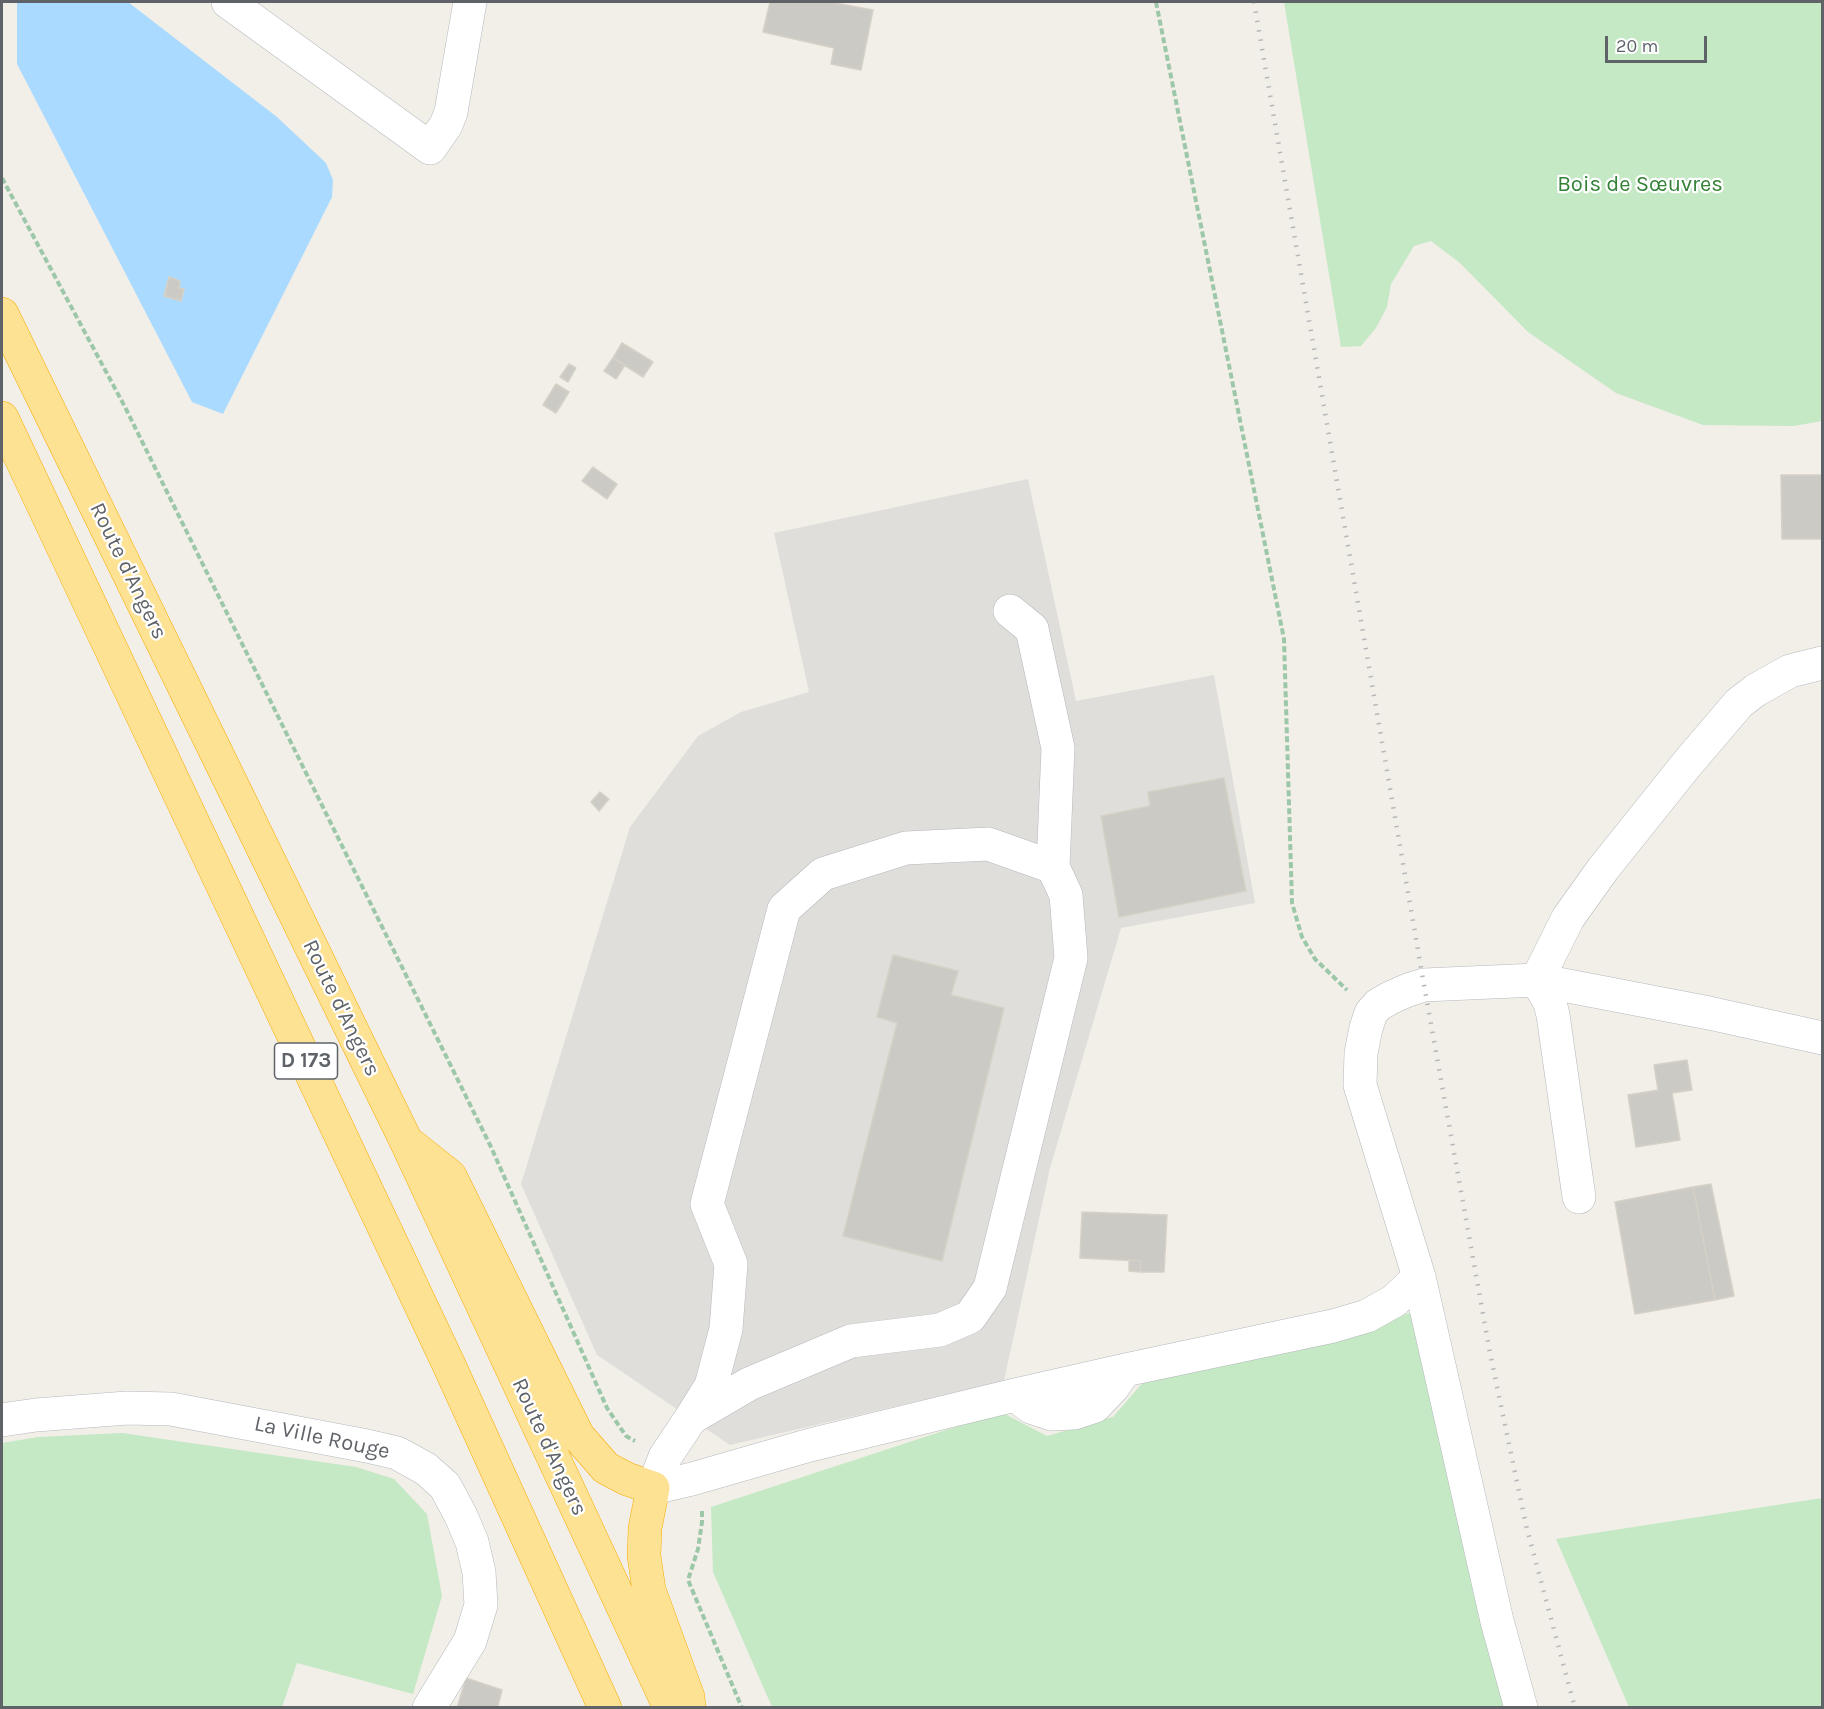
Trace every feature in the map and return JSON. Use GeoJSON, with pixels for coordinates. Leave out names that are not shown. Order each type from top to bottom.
{"type":"FeatureCollection","features":[{"type":"Feature","properties":{"kind":"highway","name":"Route d'Angers"},"geometry":{"type":"LineString","coordinates":[[2,314],[407,1143],[670,1707]]}},
{"type":"Feature","properties":{"kind":"highway","name":"D 173"},"geometry":{"type":"LineString","coordinates":[[2,418],[449,1365],[605,1707]]}},
{"type":"Feature","properties":{"kind":"highway"},"geometry":{"type":"LineString","coordinates":[[407,1143],[450,1176],[578,1436],[606,1468],[627,1479],[653,1488],[645,1528],[644,1556],[647,1578],[649,1590],[688,1697],[689,1707]]}},
{"type":"Feature","properties":{"kind":"street"},"geometry":{"type":"LineString","coordinates":[[228,2],[430,148],[451,112],[470,2]]}},
{"type":"Feature","properties":{"kind":"street"},"geometry":{"type":"LineString","coordinates":[[691,1418],[748,1384],[851,1341],[940,1330],[970,1317],[990,1288],[1071,958],[1066,895],[1053,867],[1058,748],[1032,628],[1010,612]]}},
{"type":"Feature","properties":{"kind":"street"},"geometry":{"type":"LineString","coordinates":[[1537,980],[1568,918],[1603,870],[1687,764],[1739,703],[1756,690],[1790,671],[1822,663]]}},
{"type":"Feature","properties":{"kind":"street"},"geometry":{"type":"LineString","coordinates":[[653,1488],[665,1457],[711,1386],[726,1329],[731,1264],[707,1204],[784,909],[823,874],[906,848],[988,844],[1053,867]]}},
{"type":"Feature","properties":{"kind":"street"},"geometry":{"type":"LineString","coordinates":[[1537,980],[1550,1003],[1553,1015],[1579,1197]]}},
{"type":"Feature","properties":{"kind":"street"},"geometry":{"type":"LineString","coordinates":[[1521,1707],[1497,1621],[1419,1277],[1360,1085],[1361,1053],[1371,1013],[1378,1005],[1390,998],[1424,985],[1537,980],[1709,1013],[1822,1038]]}},
{"type":"Feature","properties":{"kind":"street"},"geometry":{"type":"LineString","coordinates":[[653,1488],[810,1445],[1015,1395],[1333,1326],[1367,1316],[1394,1301],[1419,1277]]}},
{"type":"Feature","properties":{"kind":"street","name":"La Ville Rouge"},"geometry":{"type":"LineString","coordinates":[[2,1420],[128,1408],[171,1409],[397,1453],[426,1469],[445,1486],[472,1542],[479,1572],[481,1605],[470,1641],[429,1707]]}},
{"type":"Feature","properties":{"kind":"path"},"geometry":{"type":"LineString","coordinates":[[1156,2],[1284,639],[1292,903],[1302,937],[1315,959],[1371,1013]]}},
{"type":"Feature","properties":{"kind":"path"},"geometry":{"type":"LineString","coordinates":[[2,178],[125,407],[491,1147],[607,1408],[626,1436],[665,1457]]}},
{"type":"Feature","properties":{"kind":"path"},"geometry":{"type":"LineString","coordinates":[[692,1479],[702,1501],[702,1522],[698,1549],[688,1580],[742,1707]]}},
{"type":"Feature","properties":{"kind":"shaded area"},"geometry":{"type":"Polygon","coordinates":[[[1028,479],[1076,701],[1214,675],[1255,903],[1121,928],[1050,1168],[1004,1381],[730,1445],[597,1355],[521,1184],[630,827],[698,736],[741,712],[809,692],[774,533],[1028,479]]]}},
{"type":"Feature","properties":{"kind":"green space","name":"Bois de Sœuvres"},"geometry":{"type":"Polygon","coordinates":[[[1284,2],[1822,2],[1822,421],[1794,426],[1703,425],[1616,393],[1528,332],[1460,263],[1431,241],[1414,246],[1391,284],[1387,307],[1376,328],[1361,346],[1341,347],[1284,2]]]}},
{"type":"Feature","properties":{"kind":"green space"},"geometry":{"type":"Polygon","coordinates":[[[1414,1312],[1506,1707],[772,1707],[713,1572],[711,1507],[1001,1412],[1047,1436],[1113,1417],[1145,1380],[1414,1312]]]}},
{"type":"Feature","properties":{"kind":"green space"},"geometry":{"type":"Polygon","coordinates":[[[122,1433],[356,1467],[394,1479],[427,1514],[442,1596],[413,1694],[297,1663],[282,1707],[2,1707],[2,1443],[38,1437],[122,1433]]]}},
{"type":"Feature","properties":{"kind":"green space"},"geometry":{"type":"Polygon","coordinates":[[[1822,1498],[1822,1707],[1629,1707],[1556,1539],[1822,1498]]]}},
{"type":"Feature","properties":{"kind":"water"},"geometry":{"type":"Polygon","coordinates":[[[17,2],[128,2],[277,117],[326,163],[333,180],[332,197],[223,414],[192,402],[17,64],[17,2]]]}},
{"type":"Feature","properties":{"kind":"building"},"geometry":{"type":"Polygon","coordinates":[[[770,2],[830,2],[873,10],[861,70],[831,64],[834,48],[763,32],[770,2]]]}},
{"type":"Feature","properties":{"kind":"building"},"geometry":{"type":"Polygon","coordinates":[[[169,277],[180,281],[179,288],[184,289],[181,301],[164,296],[169,277]]]}},
{"type":"Feature","properties":{"kind":"building"},"geometry":{"type":"Polygon","coordinates":[[[622,343],[653,362],[643,377],[613,358],[622,343]]]}},
{"type":"Feature","properties":{"kind":"building"},"geometry":{"type":"Polygon","coordinates":[[[613,358],[625,365],[616,379],[604,371],[613,358]]]}},
{"type":"Feature","properties":{"kind":"building"},"geometry":{"type":"Polygon","coordinates":[[[569,364],[576,368],[568,382],[560,377],[569,364]]]}},
{"type":"Feature","properties":{"kind":"building"},"geometry":{"type":"Polygon","coordinates":[[[556,384],[569,392],[556,413],[543,405],[556,384]]]}},
{"type":"Feature","properties":{"kind":"building"},"geometry":{"type":"Polygon","coordinates":[[[593,467],[617,484],[607,499],[582,481],[593,467]]]}},
{"type":"Feature","properties":{"kind":"building"},"geometry":{"type":"Polygon","coordinates":[[[1781,475],[1822,475],[1822,539],[1782,539],[1781,475]]]}},
{"type":"Feature","properties":{"kind":"building"},"geometry":{"type":"Polygon","coordinates":[[[1224,778],[1246,891],[1119,917],[1101,816],[1150,806],[1148,792],[1224,778]]]}},
{"type":"Feature","properties":{"kind":"building"},"geometry":{"type":"Polygon","coordinates":[[[600,792],[609,799],[599,811],[591,802],[600,792]]]}},
{"type":"Feature","properties":{"kind":"building"},"geometry":{"type":"Polygon","coordinates":[[[893,955],[958,971],[951,995],[1004,1008],[942,1261],[843,1236],[897,1023],[877,1017],[893,955]]]}},
{"type":"Feature","properties":{"kind":"building"},"geometry":{"type":"Polygon","coordinates":[[[1687,1060],[1692,1090],[1672,1093],[1680,1140],[1636,1147],[1628,1095],[1658,1090],[1654,1065],[1687,1060]]]}},
{"type":"Feature","properties":{"kind":"building"},"geometry":{"type":"Polygon","coordinates":[[[1711,1184],[1734,1296],[1715,1300],[1693,1187],[1711,1184]]]}},
{"type":"Feature","properties":{"kind":"building"},"geometry":{"type":"Polygon","coordinates":[[[1693,1187],[1715,1300],[1635,1314],[1615,1202],[1693,1187]]]}},
{"type":"Feature","properties":{"kind":"building"},"geometry":{"type":"Polygon","coordinates":[[[1082,1212],[1167,1215],[1164,1272],[1140,1272],[1141,1261],[1080,1258],[1082,1212]]]}},
{"type":"Feature","properties":{"kind":"building"},"geometry":{"type":"Polygon","coordinates":[[[1129,1260],[1141,1261],[1140,1272],[1129,1271],[1129,1260]]]}},
{"type":"Feature","properties":{"kind":"building"},"geometry":{"type":"Polygon","coordinates":[[[466,1678],[502,1690],[498,1706],[501,1708],[457,1708],[466,1678]]]}},
{"type":"Feature","properties":{"kind":"railway"},"geometry":{"type":"LineString","coordinates":[[1254,2],[1490,1353],[1526,1525],[1575,1708]]}}]}
